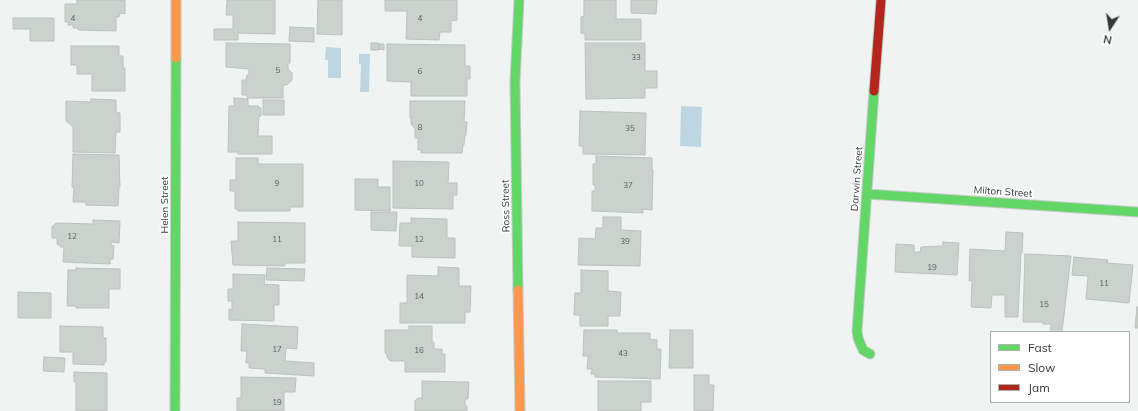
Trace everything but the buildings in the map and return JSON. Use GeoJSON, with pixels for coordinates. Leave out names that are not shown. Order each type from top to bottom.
{"type":"FeatureCollection","features":[{"type":"Feature","properties":{"kind":"street","name":"Helen Street"},"geometry":{"type":"LineString","coordinates":[[175,411],[176,0]]}},
{"type":"Feature","properties":{"kind":"street","name":"Ross Street"},"geometry":{"type":"LineString","coordinates":[[519,0],[515,82],[520,411]]}},
{"type":"Feature","properties":{"kind":"street","name":"Darwin Street"},"geometry":{"type":"LineString","coordinates":[[870,354],[863,350],[857,331],[881,0]]}},
{"type":"Feature","properties":{"kind":"street","name":"Milton Street"},"geometry":{"type":"LineString","coordinates":[[867,194],[1138,212]]}},
{"type":"Feature","properties":{"kind":"water"},"geometry":{"type":"Polygon","coordinates":[[[326,47],[341,48],[341,78],[328,78],[328,60],[325,60],[326,47]]]}},
{"type":"Feature","properties":{"kind":"water"},"geometry":{"type":"Polygon","coordinates":[[[359,54],[370,54],[369,92],[360,92],[361,64],[359,64],[359,54]]]}},
{"type":"Feature","properties":{"kind":"water"},"geometry":{"type":"Polygon","coordinates":[[[681,106],[702,107],[701,147],[680,146],[681,106]]]}},
{"type":"Feature","properties":{"kind":"traffic: fast"},"geometry":{"type":"LineString","coordinates":[[518,290],[515,82],[519,0]]}},
{"type":"Feature","properties":{"kind":"traffic: fast"},"geometry":{"type":"LineString","coordinates":[[175,411],[176,58]]}},
{"type":"Feature","properties":{"kind":"traffic: fast"},"geometry":{"type":"LineString","coordinates":[[870,354],[863,350],[857,331],[874,91]]}},
{"type":"Feature","properties":{"kind":"traffic: fast"},"geometry":{"type":"LineString","coordinates":[[867,194],[1138,212]]}},
{"type":"Feature","properties":{"kind":"traffic: slow"},"geometry":{"type":"LineString","coordinates":[[176,0],[176,58]]}},
{"type":"Feature","properties":{"kind":"traffic: slow"},"geometry":{"type":"LineString","coordinates":[[518,290],[520,411]]}},
{"type":"Feature","properties":{"kind":"traffic: jam"},"geometry":{"type":"LineString","coordinates":[[874,91],[881,0]]}}]}
